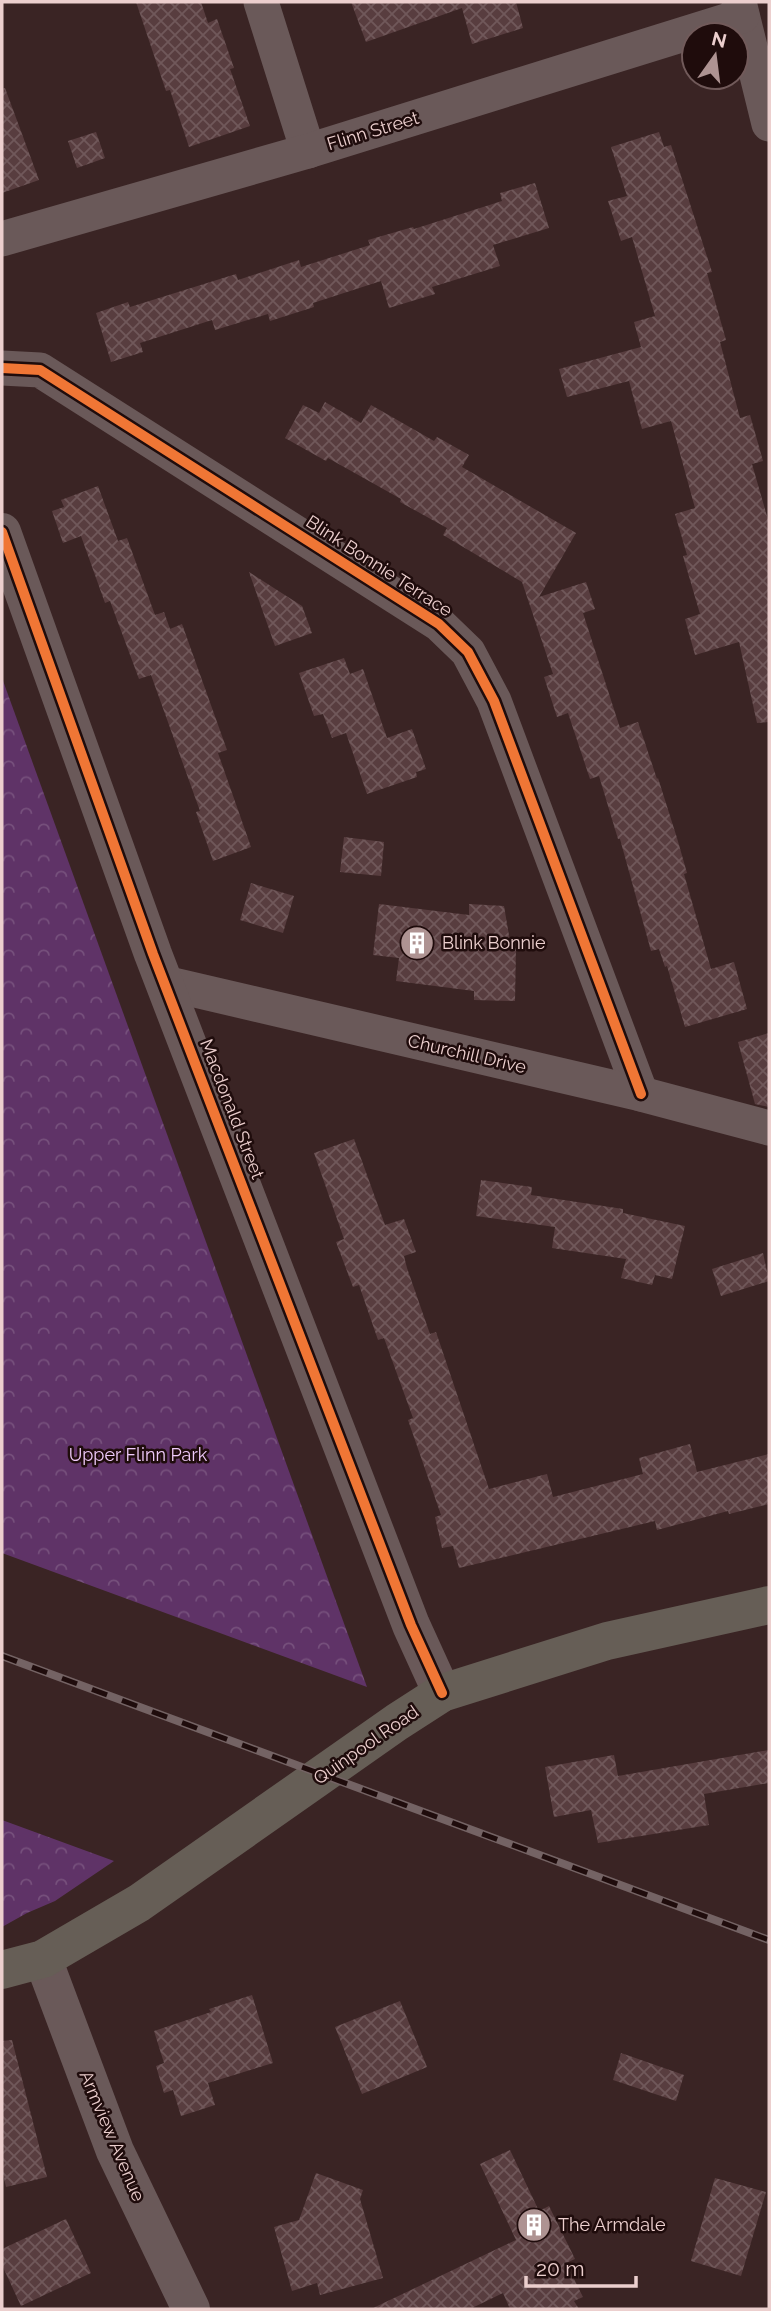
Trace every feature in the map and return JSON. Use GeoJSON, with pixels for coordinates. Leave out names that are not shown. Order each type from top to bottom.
{"type":"FeatureCollection","features":[{"type":"Feature","properties":{"kind":"main road","name":"Quinpool Road"},"geometry":{"type":"LineString","coordinates":[[2,1970],[43,1959],[139,1903],[442,1693],[607,1641],[769,1605]]}},
{"type":"Feature","properties":{"kind":"street"},"geometry":{"type":"LineString","coordinates":[[261,2],[308,151]]}},
{"type":"Feature","properties":{"kind":"street"},"geometry":{"type":"LineString","coordinates":[[740,9],[769,124]]}},
{"type":"Feature","properties":{"kind":"street","name":"Flinn Street"},"geometry":{"type":"LineString","coordinates":[[2,239],[308,151],[740,9]]}},
{"type":"Feature","properties":{"kind":"street","name":"Blink Bonnie Terrace"},"geometry":{"type":"LineString","coordinates":[[2,368],[40,370],[439,624],[468,652],[494,701],[641,1094]]}},
{"type":"Feature","properties":{"kind":"street","name":"Macdonald Street"},"geometry":{"type":"LineString","coordinates":[[2,532],[165,983],[401,1599],[442,1693]]}},
{"type":"Feature","properties":{"kind":"street","name":"Churchill Drive"},"geometry":{"type":"LineString","coordinates":[[165,983],[641,1094],[769,1128]]}},
{"type":"Feature","properties":{"kind":"street","name":"Armview Avenue"},"geometry":{"type":"LineString","coordinates":[[43,1959],[115,2151],[191,2309]]}},
{"type":"Feature","properties":{"kind":"green space","name":"Upper Flinn Park"},"geometry":{"type":"Polygon","coordinates":[[[2,678],[367,1687],[2,1553],[2,678]]]}},
{"type":"Feature","properties":{"kind":"green space"},"geometry":{"type":"Polygon","coordinates":[[[2,1820],[114,1861],[55,1901],[2,1927],[2,1820]]]}},
{"type":"Feature","properties":{"kind":"building"},"geometry":{"type":"Polygon","coordinates":[[[136,2],[201,2],[208,23],[217,19],[234,68],[230,69],[250,126],[189,147],[170,90],[166,91],[136,2]]]}},
{"type":"Feature","properties":{"kind":"building"},"geometry":{"type":"Polygon","coordinates":[[[351,2],[516,2],[523,28],[472,44],[462,8],[366,42],[351,2]]]}},
{"type":"Feature","properties":{"kind":"building"},"geometry":{"type":"Polygon","coordinates":[[[5,88],[39,180],[2,193],[2,89],[5,88]]]}},
{"type":"Feature","properties":{"kind":"building"},"geometry":{"type":"Polygon","coordinates":[[[96,132],[105,158],[77,168],[68,141],[96,132]]]}},
{"type":"Feature","properties":{"kind":"building"},"geometry":{"type":"Polygon","coordinates":[[[659,132],[664,147],[671,145],[712,272],[707,273],[726,340],[720,342],[740,418],[750,415],[763,461],[752,464],[769,523],[769,722],[757,723],[739,642],[695,655],[685,619],[700,614],[683,556],[687,555],[675,514],[695,508],[671,421],[642,429],[629,381],[567,397],[559,369],[641,347],[634,322],[655,316],[632,237],[621,241],[608,201],[627,196],[611,147],[659,132]]]}},
{"type":"Feature","properties":{"kind":"building"},"geometry":{"type":"Polygon","coordinates":[[[535,183],[549,228],[493,245],[500,266],[432,287],[435,294],[389,308],[381,281],[313,303],[314,307],[270,321],[268,314],[215,330],[212,320],[140,343],[143,352],[111,362],[96,313],[128,302],[130,307],[236,274],[238,280],[299,260],[301,267],[370,245],[368,240],[413,227],[414,229],[502,201],[500,193],[535,183]]]}},
{"type":"Feature","properties":{"kind":"building"},"geometry":{"type":"Polygon","coordinates":[[[325,402],[361,423],[371,405],[434,441],[437,437],[469,455],[462,467],[576,533],[539,597],[586,582],[595,609],[583,613],[620,728],[638,722],[677,838],[687,873],[684,874],[711,969],[734,962],[747,1009],[685,1027],[667,966],[665,967],[659,949],[651,951],[620,839],[599,776],[590,779],[568,713],[557,717],[544,677],[553,674],[522,582],[443,535],[447,528],[400,502],[401,499],[328,458],[326,461],[285,438],[303,405],[319,413],[325,402]]]}},
{"type":"Feature","properties":{"kind":"building"},"geometry":{"type":"Polygon","coordinates":[[[98,486],[118,541],[127,538],[155,615],[164,612],[170,629],[182,624],[227,750],[218,753],[251,847],[213,861],[196,812],[200,811],[151,675],[139,679],[110,601],[105,603],[81,536],[63,543],[52,511],[64,507],[61,500],[98,486]]]}},
{"type":"Feature","properties":{"kind":"building"},"geometry":{"type":"Polygon","coordinates":[[[249,572],[302,606],[312,633],[275,646],[249,572]]]}},
{"type":"Feature","properties":{"kind":"building"},"geometry":{"type":"Polygon","coordinates":[[[344,658],[350,674],[363,669],[387,738],[412,729],[426,769],[416,772],[417,777],[367,794],[346,733],[332,738],[323,714],[314,716],[299,673],[344,658]]]}},
{"type":"Feature","properties":{"kind":"building"},"geometry":{"type":"Polygon","coordinates":[[[344,837],[384,842],[381,876],[340,872],[344,837]]]}},
{"type":"Feature","properties":{"kind":"building"},"geometry":{"type":"Polygon","coordinates":[[[251,883],[294,896],[283,933],[240,920],[251,883]]]}},
{"type":"Feature","properties":{"kind":"building"},"geometry":{"type":"Polygon","coordinates":[[[379,904],[469,915],[469,904],[504,906],[511,947],[516,948],[515,1001],[474,1000],[474,991],[396,981],[399,958],[373,955],[379,904]]]}},
{"type":"Feature","properties":{"kind":"building"},"geometry":{"type":"Polygon","coordinates":[[[769,1033],[769,1107],[755,1104],[738,1042],[769,1033]]]}},
{"type":"Feature","properties":{"kind":"building"},"geometry":{"type":"Polygon","coordinates":[[[354,1139],[385,1225],[404,1219],[416,1252],[404,1256],[407,1268],[430,1334],[436,1332],[489,1489],[547,1474],[553,1497],[643,1474],[639,1458],[690,1444],[697,1472],[769,1454],[769,1504],[729,1514],[728,1511],[657,1530],[655,1521],[459,1568],[453,1546],[442,1548],[435,1517],[441,1515],[408,1420],[413,1418],[384,1338],[378,1340],[359,1285],[353,1287],[336,1242],[344,1239],[314,1153],[354,1139]]]}},
{"type":"Feature","properties":{"kind":"building"},"geometry":{"type":"Polygon","coordinates":[[[481,1180],[532,1187],[531,1195],[623,1209],[623,1213],[685,1226],[672,1279],[655,1275],[652,1285],[621,1278],[626,1259],[552,1248],[555,1227],[476,1216],[481,1180]]]}},
{"type":"Feature","properties":{"kind":"building"},"geometry":{"type":"Polygon","coordinates":[[[763,1253],[769,1281],[721,1296],[712,1269],[763,1253]]]}},
{"type":"Feature","properties":{"kind":"building"},"geometry":{"type":"Polygon","coordinates":[[[769,1750],[769,1783],[704,1794],[709,1825],[598,1843],[591,1810],[554,1817],[545,1767],[614,1755],[618,1776],[769,1750]]]}},
{"type":"Feature","properties":{"kind":"building"},"geometry":{"type":"Polygon","coordinates":[[[252,1995],[273,2063],[208,2083],[215,2105],[181,2116],[173,2090],[164,2093],[156,2066],[164,2063],[154,2031],[252,1995]]]}},
{"type":"Feature","properties":{"kind":"building"},"geometry":{"type":"Polygon","coordinates":[[[400,2001],[427,2067],[362,2094],[335,2027],[400,2001]]]}},
{"type":"Feature","properties":{"kind":"building"},"geometry":{"type":"Polygon","coordinates":[[[12,2040],[47,2177],[6,2187],[2,2170],[2,2041],[12,2040]]]}},
{"type":"Feature","properties":{"kind":"building"},"geometry":{"type":"Polygon","coordinates":[[[621,2053],[684,2075],[676,2101],[613,2080],[621,2053]]]}},
{"type":"Feature","properties":{"kind":"building","name":"The Armdale"},"geometry":{"type":"Polygon","coordinates":[[[510,2150],[539,2211],[549,2206],[575,2259],[566,2263],[583,2297],[574,2301],[579,2309],[510,2309],[503,2293],[470,2309],[371,2309],[516,2240],[480,2164],[510,2150]]]}},
{"type":"Feature","properties":{"kind":"building"},"geometry":{"type":"Polygon","coordinates":[[[316,2173],[363,2190],[360,2199],[383,2278],[320,2295],[317,2283],[292,2291],[274,2227],[299,2220],[316,2173]]]}},
{"type":"Feature","properties":{"kind":"building"},"geometry":{"type":"Polygon","coordinates":[[[715,2178],[766,2192],[741,2276],[691,2261],[715,2178]]]}},
{"type":"Feature","properties":{"kind":"building"},"geometry":{"type":"Polygon","coordinates":[[[66,2219],[91,2273],[21,2306],[2,2265],[2,2249],[66,2219]]]}},
{"type":"Feature","properties":{"kind":"railway"},"geometry":{"type":"LineString","coordinates":[[2,1656],[769,1940]]}},
{"type":"Feature","properties":{"kind":"cycle path"},"geometry":{"type":"LineString","coordinates":[[2,368],[40,370],[439,624],[468,652],[494,701],[641,1094]]}},
{"type":"Feature","properties":{"kind":"cycle path"},"geometry":{"type":"LineString","coordinates":[[2,532],[153,954],[411,1625],[442,1693]]}},
{"type":"Feature","properties":{"kind":"place","name":"Blink Bonnie"},"geometry":{"type":"Point","coordinates":[417,943]}},
{"type":"Feature","properties":{"kind":"place","name":"The Armdale"},"geometry":{"type":"Point","coordinates":[534,2225]}}]}
